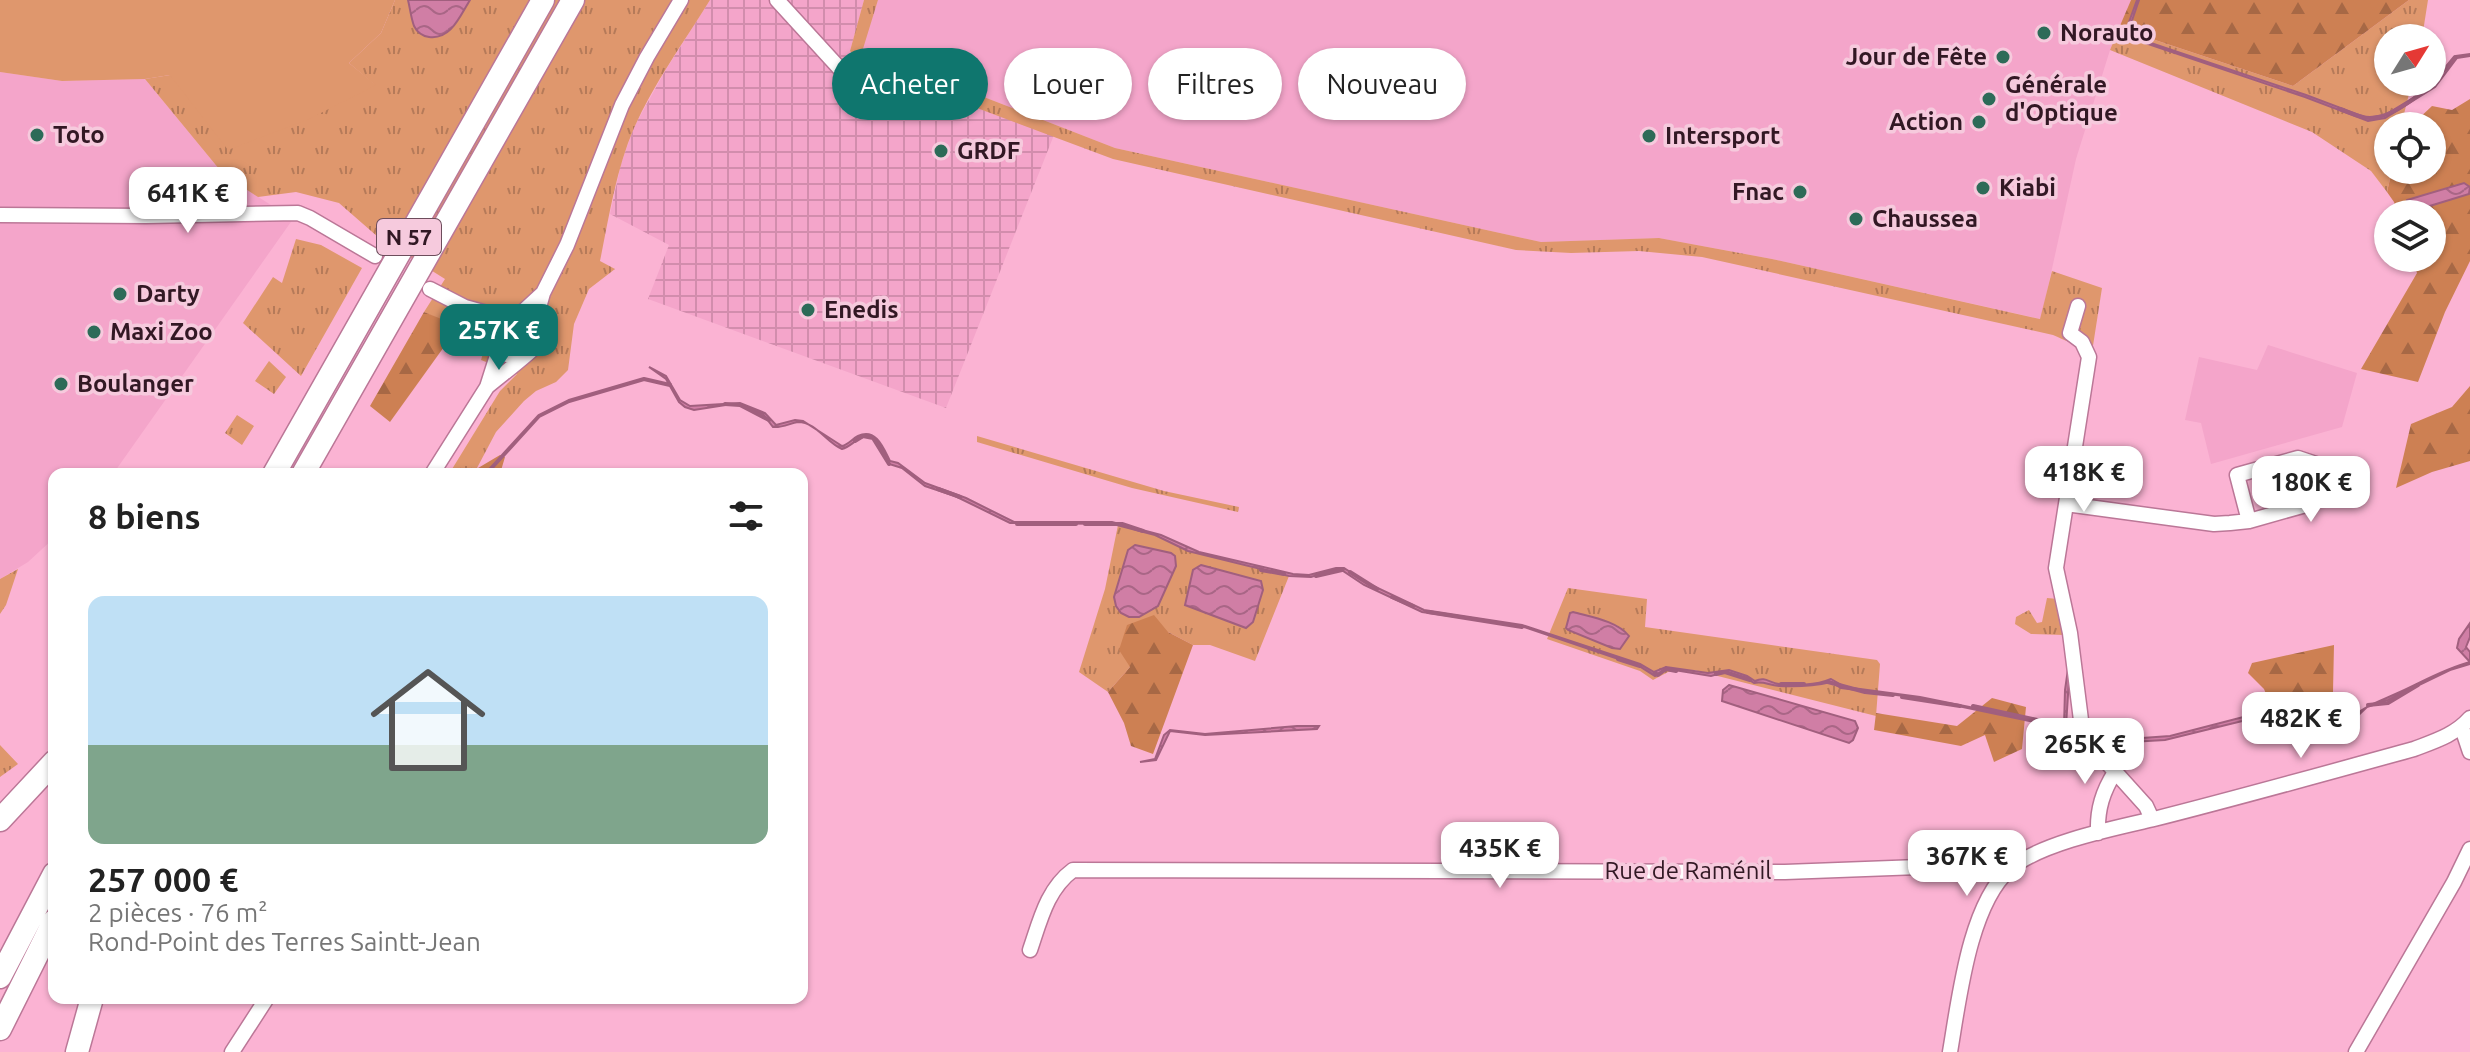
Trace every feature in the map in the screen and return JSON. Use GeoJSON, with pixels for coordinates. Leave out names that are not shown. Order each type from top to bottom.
{"type":"FeatureCollection","features":[{"type":"Feature","properties":{"kind":"highway","name":"N 57"},"geometry":{"type":"LineString","coordinates":[[277,468],[543,0]]}},
{"type":"Feature","properties":{"kind":"highway","name":"N 57"},"geometry":{"type":"LineString","coordinates":[[306,468],[573,0]]}},
{"type":"Feature","properties":{"kind":"highway"},"geometry":{"type":"LineString","coordinates":[[0,820],[48,768]]}},
{"type":"Feature","properties":{"kind":"highway"},"geometry":{"type":"LineString","coordinates":[[0,977],[48,885]]}},
{"type":"Feature","properties":{"kind":"highway"},"geometry":{"type":"LineString","coordinates":[[0,1029],[48,933]]}},
{"type":"Feature","properties":{"kind":"highway"},"geometry":{"type":"LineString","coordinates":[[77,1052],[90,1004]]}},
{"type":"Feature","properties":{"kind":"street"},"geometry":{"type":"LineString","coordinates":[[436,468],[487,387],[537,345],[534,325],[543,293],[567,245],[622,105],[681,0]]}},
{"type":"Feature","properties":{"kind":"street"},"geometry":{"type":"LineString","coordinates":[[777,0],[832,60]]}},
{"type":"Feature","properties":{"kind":"street"},"geometry":{"type":"LineString","coordinates":[[0,215],[298,213],[375,256]]}},
{"type":"Feature","properties":{"kind":"street"},"geometry":{"type":"LineString","coordinates":[[430,289],[465,307],[516,315],[534,325]]}},
{"type":"Feature","properties":{"kind":"street"},"geometry":{"type":"LineString","coordinates":[[487,387],[500,328],[543,293]]}},
{"type":"Feature","properties":{"kind":"street"},"geometry":{"type":"LineString","coordinates":[[2078,306],[2070,333],[2082,342],[2089,357],[2056,568],[2070,633],[2082,729],[2146,806],[2152,819]]}},
{"type":"Feature","properties":{"kind":"street"},"geometry":{"type":"LineString","coordinates":[[465,307],[507,355],[521,357]]}},
{"type":"Feature","properties":{"kind":"street"},"geometry":{"type":"LineString","coordinates":[[2066,504],[2214,524],[2249,521],[2313,503],[2324,487],[2319,465],[2298,458],[2237,475],[2249,521]]}},
{"type":"Feature","properties":{"kind":"street"},"geometry":{"type":"LineString","coordinates":[[1950,1052],[1978,918],[2009,869],[2042,852],[2098,833],[2414,749],[2444,738],[2467,722],[2470,752]]}},
{"type":"Feature","properties":{"kind":"street"},"geometry":{"type":"LineString","coordinates":[[2098,833],[2103,792],[2115,772]]}},
{"type":"Feature","properties":{"kind":"street"},"geometry":{"type":"LineString","coordinates":[[2356,1052],[2470,849]]}},
{"type":"Feature","properties":{"kind":"street","name":"Rue de Raménil"},"geometry":{"type":"LineString","coordinates":[[1030,950],[1047,901],[1060,880],[1073,870],[1785,872],[1999,864],[2009,869]]}},
{"type":"Feature","properties":{"kind":"street"},"geometry":{"type":"LineString","coordinates":[[232,1052],[263,1004]]}},
{"type":"Feature","properties":{"kind":"shaded area"},"geometry":{"type":"Polygon","coordinates":[[[710,0],[864,0],[851,48],[832,48],[832,120],[988,120],[988,112],[1004,120],[1054,135],[946,408],[648,299],[669,245],[610,214],[621,164],[634,127],[710,0]]]}},
{"type":"Feature","properties":{"kind":"shaded area"},"geometry":{"type":"Polygon","coordinates":[[[878,0],[2131,0],[2110,50],[2076,159],[2041,319],[1772,259],[1659,238],[1541,242],[1115,148],[1043,120],[1132,120],[1132,48],[1004,48],[1004,105],[988,99],[988,48],[862,48],[878,0]]]}},
{"type":"Feature","properties":{"kind":"shaded area"},"geometry":{"type":"Polygon","coordinates":[[[0,72],[62,81],[145,79],[224,175],[293,219],[117,468],[48,468],[48,544],[28,562],[0,579],[0,72]]]}},
{"type":"Feature","properties":{"kind":"shaded area"},"geometry":{"type":"Polygon","coordinates":[[[2268,345],[2357,373],[2342,427],[2211,464],[2201,423],[2185,420],[2199,357],[2257,370],[2268,345]]]}},
{"type":"Feature","properties":{"kind":"green space"},"geometry":{"type":"Polygon","coordinates":[[[0,0],[395,0],[381,33],[349,63],[376,85],[309,119],[228,150],[170,75],[145,79],[62,81],[0,72],[0,0]]]}},
{"type":"Feature","properties":{"kind":"green space"},"geometry":{"type":"Polygon","coordinates":[[[395,0],[710,0],[634,128],[622,160],[600,261],[615,269],[589,289],[574,324],[568,370],[556,382],[536,391],[524,401],[496,432],[477,468],[453,468],[500,391],[517,374],[481,360],[485,347],[478,337],[424,312],[445,279],[378,237],[339,203],[296,192],[258,197],[224,175],[145,79],[170,75],[375,85],[349,63],[381,33],[395,0]]]}},
{"type":"Feature","properties":{"kind":"green space"},"geometry":{"type":"Polygon","coordinates":[[[864,0],[878,0],[863,48],[851,48],[864,0]]]}},
{"type":"Feature","properties":{"kind":"green space"},"geometry":{"type":"Polygon","coordinates":[[[2131,0],[2409,0],[2293,86],[2119,28],[2131,0]]]}},
{"type":"Feature","properties":{"kind":"green space"},"geometry":{"type":"Polygon","coordinates":[[[2409,0],[2428,0],[2424,24],[2377,24],[2409,0]]]}},
{"type":"Feature","properties":{"kind":"green space"},"geometry":{"type":"Polygon","coordinates":[[[2374,26],[2374,96],[2408,96],[2404,112],[2374,112],[2374,175],[2312,132],[2110,50],[2119,28],[2293,86],[2374,26]]]}},
{"type":"Feature","properties":{"kind":"green space"},"geometry":{"type":"Polygon","coordinates":[[[988,99],[1004,105],[1004,118],[988,112],[988,99]]]}},
{"type":"Feature","properties":{"kind":"green space"},"geometry":{"type":"Polygon","coordinates":[[[2470,99],[2470,187],[2464,183],[2416,200],[2393,200],[2387,192],[2389,184],[2446,184],[2446,112],[2426,112],[2432,106],[2452,110],[2470,99]]]}},
{"type":"Feature","properties":{"kind":"green space"},"geometry":{"type":"Polygon","coordinates":[[[1009,120],[1043,120],[1115,148],[1541,242],[1659,238],[1772,259],[2040,319],[2052,271],[2102,288],[2058,570],[2058,599],[2052,580],[2052,552],[2083,372],[2079,352],[2067,341],[2053,335],[1702,257],[1639,251],[1571,253],[1516,250],[1113,159],[1009,120]]]}},
{"type":"Feature","properties":{"kind":"green space"},"geometry":{"type":"Polygon","coordinates":[[[2470,189],[2470,261],[2445,312],[2418,382],[2361,369],[2417,273],[2446,272],[2446,200],[2469,194],[2470,189]]]}},
{"type":"Feature","properties":{"kind":"green space"},"geometry":{"type":"Polygon","coordinates":[[[296,239],[321,245],[362,268],[301,376],[243,323],[273,277],[282,283],[296,239]]]}},
{"type":"Feature","properties":{"kind":"green space"},"geometry":{"type":"Polygon","coordinates":[[[424,312],[459,326],[390,422],[370,406],[424,312]]]}},
{"type":"Feature","properties":{"kind":"green space"},"geometry":{"type":"Polygon","coordinates":[[[269,361],[286,377],[274,394],[255,381],[269,361]]]}},
{"type":"Feature","properties":{"kind":"green space"},"geometry":{"type":"Polygon","coordinates":[[[2470,386],[2470,461],[2432,472],[2396,488],[2411,424],[2452,407],[2470,386]]]}},
{"type":"Feature","properties":{"kind":"green space"},"geometry":{"type":"Polygon","coordinates":[[[237,415],[254,426],[242,445],[225,433],[237,415]]]}},
{"type":"Feature","properties":{"kind":"green space"},"geometry":{"type":"Polygon","coordinates":[[[977,436],[1164,491],[1239,507],[1238,512],[1132,488],[977,442],[977,436]]]}},
{"type":"Feature","properties":{"kind":"green space"},"geometry":{"type":"Polygon","coordinates":[[[500,455],[505,457],[502,468],[478,468],[500,455]]]}},
{"type":"Feature","properties":{"kind":"green space"},"geometry":{"type":"Polygon","coordinates":[[[1118,525],[1155,535],[1188,551],[1289,576],[1255,661],[1210,645],[1193,645],[1168,632],[1108,692],[1079,672],[1105,589],[1118,525]]]}},
{"type":"Feature","properties":{"kind":"green space"},"geometry":{"type":"Polygon","coordinates":[[[18,569],[6,605],[0,614],[0,579],[18,569]]]}},
{"type":"Feature","properties":{"kind":"green space"},"geometry":{"type":"Polygon","coordinates":[[[1568,588],[1647,599],[1645,627],[1877,660],[1880,664],[1876,716],[1694,670],[1668,672],[1653,680],[1640,671],[1547,639],[1568,588]]]}},
{"type":"Feature","properties":{"kind":"green space"},"geometry":{"type":"Polygon","coordinates":[[[2047,598],[2058,599],[2064,635],[2031,634],[2015,624],[2016,617],[2029,610],[2037,623],[2042,622],[2047,598]]]}},
{"type":"Feature","properties":{"kind":"green space"},"geometry":{"type":"Polygon","coordinates":[[[1154,615],[1168,632],[1193,645],[1153,754],[1131,746],[1124,723],[1108,692],[1130,667],[1119,650],[1127,625],[1154,615]]]}},
{"type":"Feature","properties":{"kind":"green space"},"geometry":{"type":"Polygon","coordinates":[[[2334,645],[2333,692],[2270,704],[2264,689],[2248,673],[2252,663],[2334,645]]]}},
{"type":"Feature","properties":{"kind":"green space"},"geometry":{"type":"Polygon","coordinates":[[[1992,698],[2026,707],[2022,749],[1994,762],[1985,735],[1961,746],[1874,730],[1876,713],[1957,726],[1992,698]]]}},
{"type":"Feature","properties":{"kind":"green space"},"geometry":{"type":"Polygon","coordinates":[[[0,745],[18,764],[0,777],[0,745]]]}},
{"type":"Feature","properties":{"kind":"water"},"geometry":{"type":"Polygon","coordinates":[[[408,0],[470,0],[449,31],[429,37],[415,28],[408,0]]]}},
{"type":"Feature","properties":{"kind":"water"},"geometry":{"type":"Polygon","coordinates":[[[2139,0],[2127,35],[2367,118],[2374,117],[2374,120],[2368,121],[2124,36],[2139,0]]]}},
{"type":"Feature","properties":{"kind":"water"},"geometry":{"type":"Polygon","coordinates":[[[2470,54],[2457,58],[2446,72],[2456,56],[2470,54]]]}},
{"type":"Feature","properties":{"kind":"water"},"geometry":{"type":"Polygon","coordinates":[[[2416,96],[2420,96],[2395,112],[2390,112],[2416,96]]]}},
{"type":"Feature","properties":{"kind":"water"},"geometry":{"type":"Polygon","coordinates":[[[2464,183],[2470,187],[2469,194],[2446,201],[2407,200],[2464,183]]]}},
{"type":"Feature","properties":{"kind":"water"},"geometry":{"type":"Polygon","coordinates":[[[649,367],[666,376],[680,400],[690,406],[740,403],[765,413],[776,425],[795,420],[809,425],[798,422],[773,427],[763,414],[740,405],[694,410],[685,407],[679,402],[666,379],[649,367]]]}},
{"type":"Feature","properties":{"kind":"water"},"geometry":{"type":"Polygon","coordinates":[[[818,430],[842,446],[858,436],[870,434],[878,441],[890,461],[898,463],[925,483],[966,498],[1014,522],[1112,522],[1161,535],[1199,552],[1293,574],[1309,575],[1336,568],[1344,568],[1367,583],[1424,610],[1522,625],[1640,664],[1654,672],[1666,667],[1708,673],[1729,670],[1755,681],[1765,679],[1792,685],[1831,679],[1845,687],[1920,697],[2064,726],[2071,648],[2066,726],[2080,726],[2096,735],[2128,739],[2170,736],[2278,708],[2346,723],[2367,707],[2347,726],[2283,711],[2165,740],[2130,742],[2092,738],[2044,724],[1920,698],[1841,688],[1831,682],[1805,686],[1779,686],[1754,683],[1725,672],[1711,676],[1668,669],[1655,676],[1639,666],[1521,626],[1422,612],[1337,569],[1311,577],[1289,576],[1188,551],[1155,535],[1113,524],[1010,523],[955,496],[925,486],[902,468],[889,464],[878,443],[870,437],[865,436],[842,449],[818,430]]]}},
{"type":"Feature","properties":{"kind":"water"},"geometry":{"type":"Polygon","coordinates":[[[1135,545],[1171,553],[1175,556],[1176,566],[1158,606],[1139,617],[1129,617],[1121,613],[1114,597],[1128,550],[1135,545]]]}},
{"type":"Feature","properties":{"kind":"water"},"geometry":{"type":"Polygon","coordinates":[[[1201,565],[1261,581],[1263,590],[1253,622],[1246,628],[1185,605],[1193,570],[1201,565]]]}},
{"type":"Feature","properties":{"kind":"water"},"geometry":{"type":"Polygon","coordinates":[[[1570,613],[1611,623],[1629,636],[1620,649],[1568,630],[1570,613]]]}},
{"type":"Feature","properties":{"kind":"water"},"geometry":{"type":"Polygon","coordinates":[[[2470,623],[2466,647],[2470,652],[2470,662],[2457,648],[2470,623]]]}},
{"type":"Feature","properties":{"kind":"water"},"geometry":{"type":"Polygon","coordinates":[[[2470,662],[2388,700],[2367,707],[2443,672],[2470,662]]]}},
{"type":"Feature","properties":{"kind":"water"},"geometry":{"type":"Polygon","coordinates":[[[1729,685],[1855,721],[1858,728],[1849,743],[1722,701],[1723,690],[1729,685]]]}},
{"type":"Feature","properties":{"kind":"water"},"geometry":{"type":"Polygon","coordinates":[[[1319,726],[1317,729],[1205,735],[1170,731],[1156,760],[1140,762],[1155,759],[1164,735],[1170,730],[1205,734],[1319,726]]]}},
{"type":"Feature","properties":{"kind":"waterway"},"geometry":{"type":"LineString","coordinates":[[2340,109],[2370,118],[2394,111],[2428,86],[2455,57]]}},
{"type":"Feature","properties":{"kind":"waterway"},"geometry":{"type":"LineString","coordinates":[[491,468],[539,416],[569,401],[644,379],[670,385]]}},
{"type":"Feature","properties":{"kind":"waterway"},"geometry":{"type":"LineString","coordinates":[[725,404],[740,405],[769,420]]}},
{"type":"Feature","properties":{"kind":"waterway"},"geometry":{"type":"LineString","coordinates":[[855,441],[863,436],[873,438],[889,464]]}},
{"type":"Feature","properties":{"kind":"waterway"},"geometry":{"type":"LineString","coordinates":[[938,489],[960,497]]}},
{"type":"Feature","properties":{"kind":"waterway"},"geometry":{"type":"LineString","coordinates":[[1017,524],[1076,524]]}},
{"type":"Feature","properties":{"kind":"waterway"},"geometry":{"type":"LineString","coordinates":[[1085,524],[1122,524],[1143,531]]}},
{"type":"Feature","properties":{"kind":"waterway"},"geometry":{"type":"LineString","coordinates":[[1261,570],[1284,574]]}},
{"type":"Feature","properties":{"kind":"waterway"},"geometry":{"type":"LineString","coordinates":[[1316,576],[1342,570]]}},
{"type":"Feature","properties":{"kind":"waterway"},"geometry":{"type":"LineString","coordinates":[[1350,572],[1377,589]]}},
{"type":"Feature","properties":{"kind":"waterway"},"geometry":{"type":"LineString","coordinates":[[1392,597],[1413,606]]}},
{"type":"Feature","properties":{"kind":"waterway"},"geometry":{"type":"LineString","coordinates":[[1428,612],[1522,627]]}},
{"type":"Feature","properties":{"kind":"waterway"},"geometry":{"type":"LineString","coordinates":[[1618,659],[1640,666]]}},
{"type":"Feature","properties":{"kind":"waterway"},"geometry":{"type":"LineString","coordinates":[[1655,673],[1658,675],[1666,669],[1676,671]]}},
{"type":"Feature","properties":{"kind":"waterway"},"geometry":{"type":"LineString","coordinates":[[1716,674],[1725,672],[1750,680]]}},
{"type":"Feature","properties":{"kind":"waterway"},"geometry":{"type":"LineString","coordinates":[[1828,682],[1865,692],[1893,695]]}},
{"type":"Feature","properties":{"kind":"waterway"},"geometry":{"type":"LineString","coordinates":[[1781,684],[1804,684]]}},
{"type":"Feature","properties":{"kind":"waterway"},"geometry":{"type":"LineString","coordinates":[[2368,705],[2388,703],[2418,685]]}},
{"type":"Feature","properties":{"kind":"waterway"},"geometry":{"type":"LineString","coordinates":[[1902,697],[1960,706]]}},
{"type":"Feature","properties":{"kind":"waterway"},"geometry":{"type":"LineString","coordinates":[[1973,706],[2074,728]]}},
{"type":"Feature","properties":{"kind":"place","name":"Norauto"},"geometry":{"type":"Point","coordinates":[2044,33]}},
{"type":"Feature","properties":{"kind":"place","name":"Jour de Fête"},"geometry":{"type":"Point","coordinates":[2003,57]}},
{"type":"Feature","properties":{"kind":"place","name":"Générale d'Optique"},"geometry":{"type":"Point","coordinates":[1989,99]}},
{"type":"Feature","properties":{"kind":"place","name":"Action"},"geometry":{"type":"Point","coordinates":[1979,122]}},
{"type":"Feature","properties":{"kind":"place","name":"Toto"},"geometry":{"type":"Point","coordinates":[37,135]}},
{"type":"Feature","properties":{"kind":"place","name":"Intersport"},"geometry":{"type":"Point","coordinates":[1649,136]}},
{"type":"Feature","properties":{"kind":"place","name":"GRDF"},"geometry":{"type":"Point","coordinates":[941,151]}},
{"type":"Feature","properties":{"kind":"place","name":"Kiabi"},"geometry":{"type":"Point","coordinates":[1983,188]}},
{"type":"Feature","properties":{"kind":"place","name":"Fnac"},"geometry":{"type":"Point","coordinates":[1800,192]}},
{"type":"Feature","properties":{"kind":"place","name":"Chaussea"},"geometry":{"type":"Point","coordinates":[1856,219]}},
{"type":"Feature","properties":{"kind":"place","name":"Darty"},"geometry":{"type":"Point","coordinates":[120,294]}},
{"type":"Feature","properties":{"kind":"place","name":"Enedis"},"geometry":{"type":"Point","coordinates":[808,310]}},
{"type":"Feature","properties":{"kind":"place","name":"Maxi Zoo"},"geometry":{"type":"Point","coordinates":[94,332]}},
{"type":"Feature","properties":{"kind":"place","name":"Boulanger"},"geometry":{"type":"Point","coordinates":[61,384]}}]}
